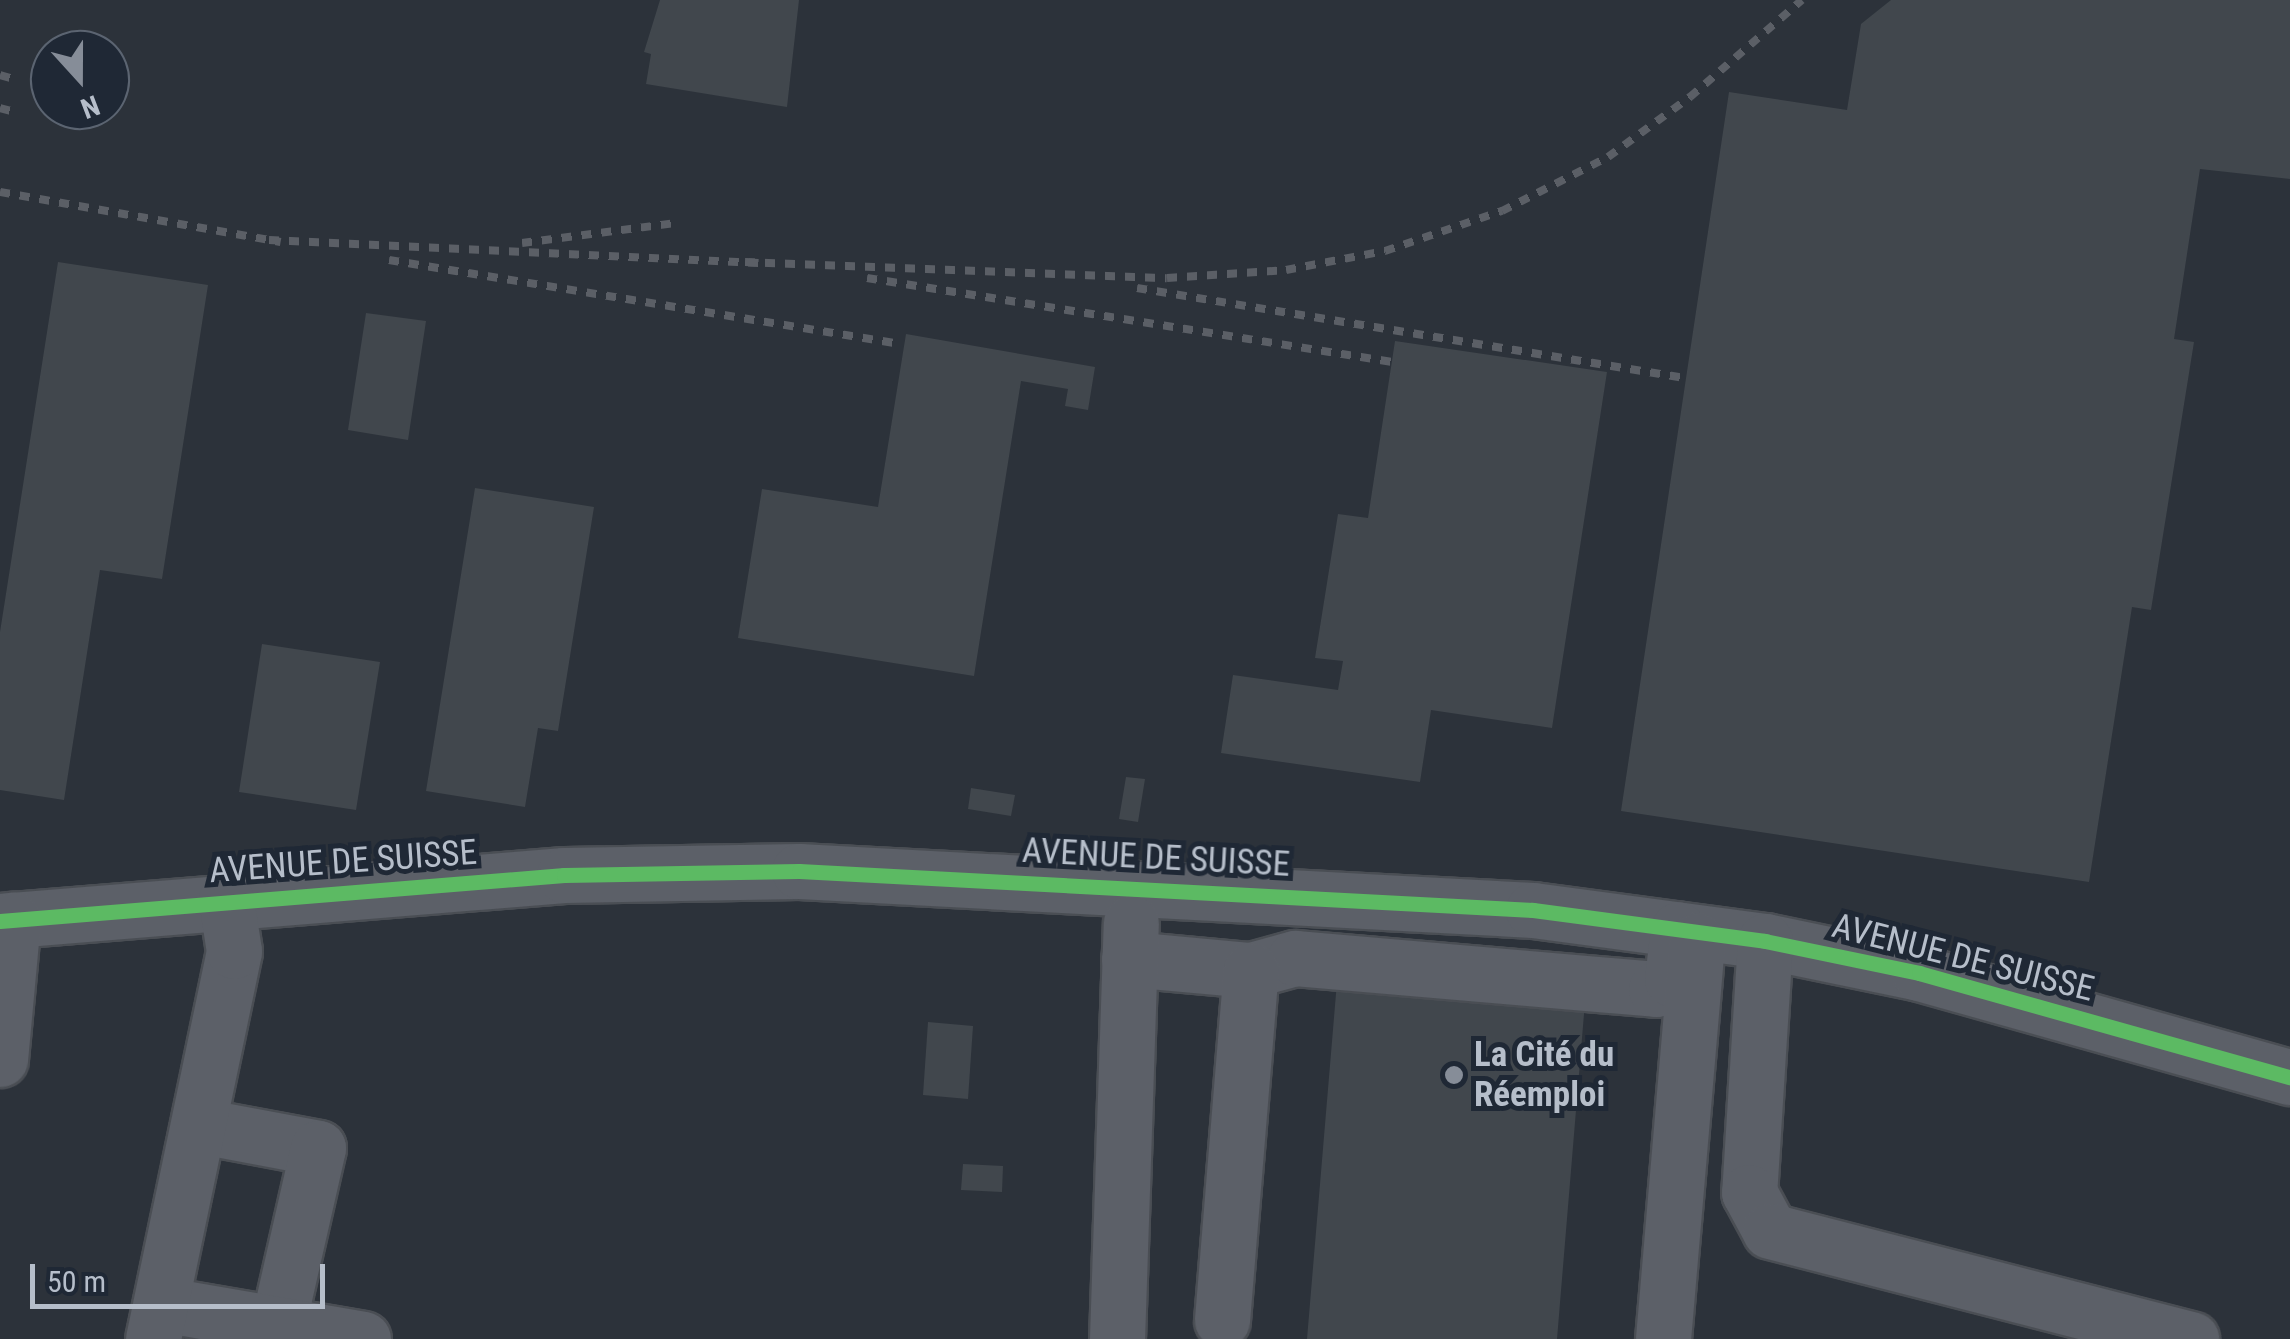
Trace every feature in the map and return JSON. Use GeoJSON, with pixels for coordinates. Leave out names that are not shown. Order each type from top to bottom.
{"type":"FeatureCollection","features":[{"type":"Feature","properties":{"kind":"street","name":"AVENUE DE SUISSE"},"geometry":{"type":"LineString","coordinates":[[6,920],[564,875],[799,871],[1134,885],[1533,910],[1766,941],[1919,973],[2290,1077]]}},
{"type":"Feature","properties":{"kind":"street"},"geometry":{"type":"LineString","coordinates":[[1116,1339],[1134,885]]}},
{"type":"Feature","properties":{"kind":"street"},"geometry":{"type":"LineString","coordinates":[[226,900],[234,952],[201,1126],[157,1321],[278,1324],[363,1339]]}},
{"type":"Feature","properties":{"kind":"street"},"geometry":{"type":"LineString","coordinates":[[0,1059],[6,920]]}},
{"type":"Feature","properties":{"kind":"street"},"geometry":{"type":"LineString","coordinates":[[1129,959],[1251,970],[1296,958],[1656,988],[1672,979],[1688,930]]}},
{"type":"Feature","properties":{"kind":"street"},"geometry":{"type":"LineString","coordinates":[[1662,1339],[1688,930]]}},
{"type":"Feature","properties":{"kind":"street"},"geometry":{"type":"LineString","coordinates":[[1766,941],[1748,1192],[1770,1230],[2191,1339]]}},
{"type":"Feature","properties":{"kind":"street"},"geometry":{"type":"LineString","coordinates":[[1222,1320],[1251,970]]}},
{"type":"Feature","properties":{"kind":"street"},"geometry":{"type":"LineString","coordinates":[[201,1126],[318,1148],[278,1324]]}},
{"type":"Feature","properties":{"kind":"building"},"geometry":{"type":"Polygon","coordinates":[[[660,0],[799,0],[787,107],[646,84],[651,54],[644,52],[660,0]]]}},
{"type":"Feature","properties":{"kind":"building"},"geometry":{"type":"Polygon","coordinates":[[[1891,0],[2290,0],[2290,179],[2200,169],[2174,339],[2194,342],[2151,610],[2132,607],[2089,882],[1621,811],[1729,92],[1847,110],[1861,24],[1891,0]]]}},
{"type":"Feature","properties":{"kind":"building"},"geometry":{"type":"Polygon","coordinates":[[[58,262],[208,285],[162,579],[100,570],[64,800],[0,790],[0,632],[58,262]]]}},
{"type":"Feature","properties":{"kind":"building"},"geometry":{"type":"Polygon","coordinates":[[[366,313],[426,321],[408,440],[348,430],[366,313]]]}},
{"type":"Feature","properties":{"kind":"building"},"geometry":{"type":"Polygon","coordinates":[[[906,334],[1095,367],[1088,410],[1065,406],[1068,389],[1021,381],[974,676],[738,638],[762,489],[878,507],[906,334]]]}},
{"type":"Feature","properties":{"kind":"building"},"geometry":{"type":"Polygon","coordinates":[[[1395,341],[1607,372],[1552,728],[1431,710],[1420,782],[1221,753],[1233,675],[1338,690],[1343,661],[1315,658],[1338,514],[1368,518],[1395,341]]]}},
{"type":"Feature","properties":{"kind":"building"},"geometry":{"type":"Polygon","coordinates":[[[475,488],[594,507],[558,731],[538,728],[525,807],[426,791],[475,488]]]}},
{"type":"Feature","properties":{"kind":"building"},"geometry":{"type":"Polygon","coordinates":[[[262,644],[380,662],[356,810],[239,792],[262,644]]]}},
{"type":"Feature","properties":{"kind":"building"},"geometry":{"type":"Polygon","coordinates":[[[1126,777],[1145,779],[1138,822],[1119,819],[1126,777]]]}},
{"type":"Feature","properties":{"kind":"building"},"geometry":{"type":"Polygon","coordinates":[[[971,788],[1015,795],[1011,816],[968,809],[971,788]]]}},
{"type":"Feature","properties":{"kind":"building","name":"La Cité du Réemploi"},"geometry":{"type":"Polygon","coordinates":[[[1338,970],[1586,990],[1557,1339],[1307,1339],[1338,970]]]}},
{"type":"Feature","properties":{"kind":"building"},"geometry":{"type":"Polygon","coordinates":[[[928,1022],[973,1026],[968,1099],[923,1095],[928,1022]]]}},
{"type":"Feature","properties":{"kind":"building"},"geometry":{"type":"Polygon","coordinates":[[[963,1164],[1003,1166],[1002,1192],[961,1190],[963,1164]]]}},
{"type":"Feature","properties":{"kind":"railway"},"geometry":{"type":"LineString","coordinates":[[745,262],[1167,278],[1286,270],[1385,251],[1502,211],[1608,157],[1690,97],[1802,0]]}},
{"type":"Feature","properties":{"kind":"railway"},"geometry":{"type":"LineString","coordinates":[[0,75],[18,80]]}},
{"type":"Feature","properties":{"kind":"railway"},"geometry":{"type":"LineString","coordinates":[[0,108],[11,111]]}},
{"type":"Feature","properties":{"kind":"railway"},"geometry":{"type":"LineString","coordinates":[[0,192],[281,242]]}},
{"type":"Feature","properties":{"kind":"railway"},"geometry":{"type":"LineString","coordinates":[[522,243],[677,223]]}},
{"type":"Feature","properties":{"kind":"railway"},"geometry":{"type":"LineString","coordinates":[[269,240],[758,263]]}},
{"type":"Feature","properties":{"kind":"railway"},"geometry":{"type":"LineString","coordinates":[[389,260],[894,343]]}},
{"type":"Feature","properties":{"kind":"railway"},"geometry":{"type":"LineString","coordinates":[[867,278],[1392,362]]}},
{"type":"Feature","properties":{"kind":"railway"},"geometry":{"type":"LineString","coordinates":[[1137,288],[1685,378]]}},
{"type":"Feature","properties":{"kind":"cycle path"},"geometry":{"type":"LineString","coordinates":[[0,921],[564,875],[799,871],[1533,910],[1765,941],[1919,973],[2290,1077]]}},
{"type":"Feature","properties":{"kind":"place","name":"La Cité du Réemploi"},"geometry":{"type":"Point","coordinates":[1454,1075]}}]}
